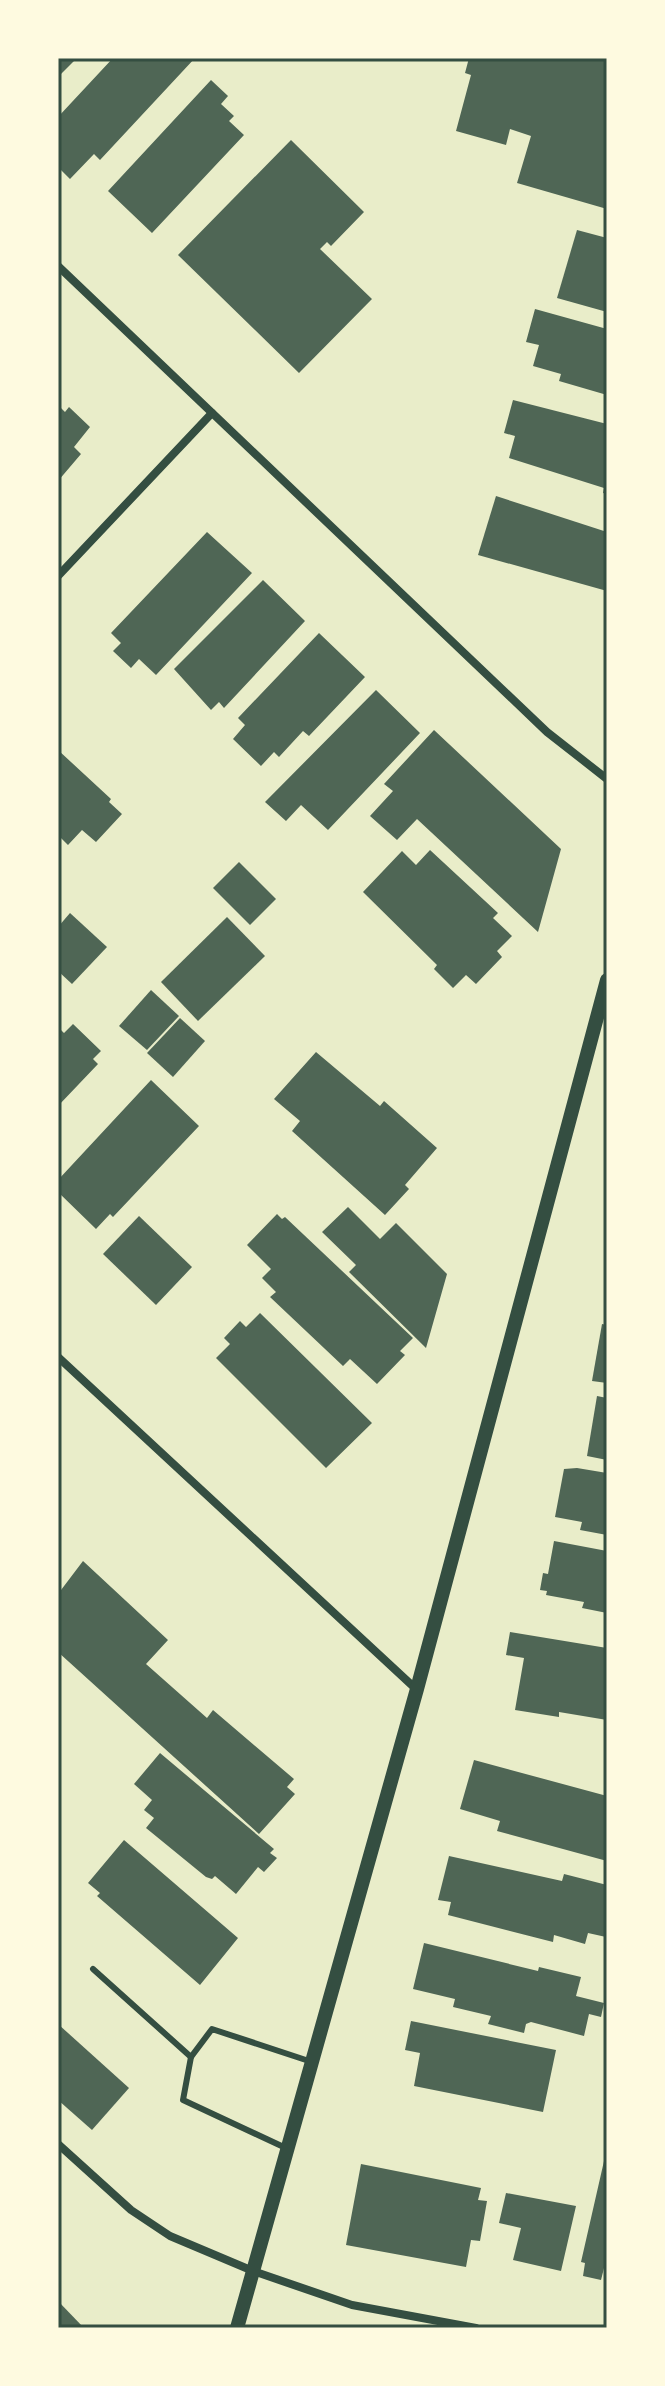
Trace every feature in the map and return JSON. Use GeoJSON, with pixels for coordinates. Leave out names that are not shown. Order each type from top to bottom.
{"type":"FeatureCollection","features":[{"type":"Feature","properties":{"kind":"street"},"geometry":{"type":"LineString","coordinates":[[58,266],[547,732],[607,779]]}},
{"type":"Feature","properties":{"kind":"street"},"geometry":{"type":"LineString","coordinates":[[58,576],[212,413]]}},
{"type":"Feature","properties":{"kind":"street"},"geometry":{"type":"LineString","coordinates":[[237,2328],[417,1689],[607,980]]}},
{"type":"Feature","properties":{"kind":"street"},"geometry":{"type":"LineString","coordinates":[[58,1357],[417,1689]]}},
{"type":"Feature","properties":{"kind":"street"},"geometry":{"type":"LineString","coordinates":[[58,2144],[131,2210],[170,2236],[253,2271],[352,2305],[476,2328]]}},
{"type":"Feature","properties":{"kind":"lane"},"geometry":{"type":"LineString","coordinates":[[93,1969],[191,2057]]}},
{"type":"Feature","properties":{"kind":"lane"},"geometry":{"type":"LineString","coordinates":[[288,2149],[183,2100],[191,2057],[212,2029],[312,2062]]}},
{"type":"Feature","properties":{"kind":"building"},"geometry":{"type":"Polygon","coordinates":[[[58,58],[77,58],[58,77],[58,58]]]}},
{"type":"Feature","properties":{"kind":"building"},"geometry":{"type":"Polygon","coordinates":[[[113,58],[195,58],[100,160],[94,154],[70,179],[58,167],[58,117],[113,58]]]}},
{"type":"Feature","properties":{"kind":"building"},"geometry":{"type":"Polygon","coordinates":[[[469,58],[607,58],[607,209],[517,183],[531,136],[510,129],[506,145],[456,131],[471,75],[465,73],[469,58]]]}},
{"type":"Feature","properties":{"kind":"building"},"geometry":{"type":"Polygon","coordinates":[[[211,80],[228,96],[221,104],[234,116],[229,121],[244,135],[152,233],[108,191],[211,80]]]}},
{"type":"Feature","properties":{"kind":"building"},"geometry":{"type":"Polygon","coordinates":[[[291,140],[364,212],[331,246],[327,242],[320,249],[372,299],[299,373],[178,255],[291,140]]]}},
{"type":"Feature","properties":{"kind":"building"},"geometry":{"type":"Polygon","coordinates":[[[577,230],[607,238],[607,312],[557,298],[577,230]]]}},
{"type":"Feature","properties":{"kind":"building"},"geometry":{"type":"Polygon","coordinates":[[[535,309],[607,329],[607,395],[559,381],[561,374],[533,366],[539,345],[526,342],[535,309]]]}},
{"type":"Feature","properties":{"kind":"building"},"geometry":{"type":"Polygon","coordinates":[[[513,400],[607,424],[607,494],[603,493],[604,488],[509,458],[515,436],[504,433],[513,400]]]}},
{"type":"Feature","properties":{"kind":"building"},"geometry":{"type":"Polygon","coordinates":[[[58,405],[65,412],[69,407],[90,427],[74,447],[81,454],[58,481],[58,405]]]}},
{"type":"Feature","properties":{"kind":"building"},"geometry":{"type":"Polygon","coordinates":[[[496,496],[607,532],[607,591],[478,555],[496,496]]]}},
{"type":"Feature","properties":{"kind":"building"},"geometry":{"type":"Polygon","coordinates":[[[207,532],[252,573],[156,675],[139,659],[131,668],[113,651],[121,643],[111,633],[207,532]]]}},
{"type":"Feature","properties":{"kind":"building"},"geometry":{"type":"Polygon","coordinates":[[[263,580],[305,621],[224,708],[219,702],[211,710],[174,669],[263,580]]]}},
{"type":"Feature","properties":{"kind":"building"},"geometry":{"type":"Polygon","coordinates":[[[319,633],[365,677],[309,736],[303,731],[279,757],[274,752],[261,766],[233,739],[245,725],[238,718],[319,633]]]}},
{"type":"Feature","properties":{"kind":"building"},"geometry":{"type":"Polygon","coordinates":[[[376,690],[420,733],[328,830],[301,805],[286,821],[265,802],[376,690]]]}},
{"type":"Feature","properties":{"kind":"building"},"geometry":{"type":"Polygon","coordinates":[[[434,730],[561,849],[538,932],[417,819],[397,840],[370,816],[393,791],[384,784],[434,730]]]}},
{"type":"Feature","properties":{"kind":"building"},"geometry":{"type":"Polygon","coordinates":[[[58,750],[111,799],[109,802],[122,814],[96,842],[82,830],[68,845],[58,835],[58,750]]]}},
{"type":"Feature","properties":{"kind":"building"},"geometry":{"type":"Polygon","coordinates":[[[430,850],[498,913],[493,918],[512,936],[497,951],[502,957],[476,984],[466,975],[453,988],[434,969],[437,965],[363,892],[402,851],[416,865],[430,850]]]}},
{"type":"Feature","properties":{"kind":"building"},"geometry":{"type":"Polygon","coordinates":[[[239,862],[276,899],[250,925],[213,888],[239,862]]]}},
{"type":"Feature","properties":{"kind":"building"},"geometry":{"type":"Polygon","coordinates":[[[70,913],[107,947],[72,984],[58,971],[58,927],[70,913]]]}},
{"type":"Feature","properties":{"kind":"building"},"geometry":{"type":"Polygon","coordinates":[[[227,917],[265,956],[198,1021],[161,982],[227,917]]]}},
{"type":"Feature","properties":{"kind":"building"},"geometry":{"type":"Polygon","coordinates":[[[151,990],[179,1016],[147,1050],[119,1026],[151,990]]]}},
{"type":"Feature","properties":{"kind":"building"},"geometry":{"type":"Polygon","coordinates":[[[180,1018],[205,1041],[173,1077],[147,1053],[180,1018]]]}},
{"type":"Feature","properties":{"kind":"building"},"geometry":{"type":"Polygon","coordinates":[[[73,1024],[101,1051],[93,1059],[98,1064],[58,1106],[58,1027],[64,1033],[73,1024]]]}},
{"type":"Feature","properties":{"kind":"building"},"geometry":{"type":"Polygon","coordinates":[[[316,1052],[380,1106],[384,1101],[437,1148],[405,1185],[409,1189],[385,1215],[292,1131],[300,1121],[274,1099],[316,1052]]]}},
{"type":"Feature","properties":{"kind":"building"},"geometry":{"type":"Polygon","coordinates":[[[151,1080],[199,1126],[113,1217],[110,1214],[96,1229],[58,1192],[58,1180],[151,1080]]]}},
{"type":"Feature","properties":{"kind":"building"},"geometry":{"type":"Polygon","coordinates":[[[348,1207],[380,1239],[396,1223],[447,1274],[426,1348],[349,1272],[356,1265],[322,1232],[348,1207]]]}},
{"type":"Feature","properties":{"kind":"building"},"geometry":{"type":"Polygon","coordinates":[[[277,1214],[282,1219],[285,1217],[413,1338],[400,1351],[405,1355],[377,1384],[350,1359],[343,1366],[270,1297],[276,1292],[262,1278],[271,1269],[247,1245],[277,1214]]]}},
{"type":"Feature","properties":{"kind":"building"},"geometry":{"type":"Polygon","coordinates":[[[139,1216],[192,1267],[156,1305],[103,1254],[139,1216]]]}},
{"type":"Feature","properties":{"kind":"building"},"geometry":{"type":"Polygon","coordinates":[[[260,1313],[372,1423],[326,1468],[216,1358],[230,1344],[224,1338],[240,1321],[246,1327],[260,1313]]]}},
{"type":"Feature","properties":{"kind":"building"},"geometry":{"type":"Polygon","coordinates":[[[602,1324],[607,1325],[607,1383],[592,1381],[602,1324]]]}},
{"type":"Feature","properties":{"kind":"building"},"geometry":{"type":"Polygon","coordinates":[[[597,1396],[607,1398],[607,1460],[587,1456],[597,1396]]]}},
{"type":"Feature","properties":{"kind":"building"},"geometry":{"type":"Polygon","coordinates":[[[564,1469],[607,1473],[607,1535],[580,1530],[582,1522],[555,1517],[564,1469]]]}},
{"type":"Feature","properties":{"kind":"building"},"geometry":{"type":"Polygon","coordinates":[[[554,1541],[607,1551],[607,1613],[582,1608],[584,1602],[546,1595],[547,1591],[540,1590],[543,1573],[548,1574],[554,1541]]]}},
{"type":"Feature","properties":{"kind":"building"},"geometry":{"type":"Polygon","coordinates":[[[83,1561],[168,1640],[146,1664],[207,1718],[213,1710],[294,1779],[287,1787],[295,1794],[259,1834],[58,1652],[58,1594],[83,1561]]]}},
{"type":"Feature","properties":{"kind":"building"},"geometry":{"type":"Polygon","coordinates":[[[510,1632],[607,1648],[607,1720],[559,1712],[559,1717],[515,1710],[524,1658],[506,1655],[510,1632]]]}},
{"type":"Feature","properties":{"kind":"building"},"geometry":{"type":"Polygon","coordinates":[[[160,1753],[274,1849],[270,1853],[277,1858],[264,1872],[258,1867],[236,1894],[215,1876],[212,1879],[206,1877],[146,1828],[154,1818],[144,1810],[152,1800],[134,1784],[160,1753]]]}},
{"type":"Feature","properties":{"kind":"building"},"geometry":{"type":"Polygon","coordinates":[[[474,1760],[607,1796],[607,1861],[497,1831],[500,1821],[460,1809],[474,1760]]]}},
{"type":"Feature","properties":{"kind":"building"},"geometry":{"type":"Polygon","coordinates":[[[124,1840],[238,1938],[200,1985],[97,1896],[100,1893],[88,1883],[124,1840]]]}},
{"type":"Feature","properties":{"kind":"building"},"geometry":{"type":"Polygon","coordinates":[[[449,1856],[562,1881],[564,1874],[607,1885],[606,1937],[588,1933],[585,1944],[554,1935],[553,1942],[448,1915],[451,1902],[438,1900],[449,1856]]]}},
{"type":"Feature","properties":{"kind":"building"},"geometry":{"type":"Polygon","coordinates":[[[424,1943],[538,1971],[539,1967],[581,1977],[576,1996],[604,2003],[601,2017],[589,2014],[584,2036],[531,2022],[526,2024],[524,2033],[488,2024],[491,2016],[453,2007],[455,1999],[413,1989],[424,1943]]]}},
{"type":"Feature","properties":{"kind":"building"},"geometry":{"type":"Polygon","coordinates":[[[411,2021],[556,2050],[543,2112],[414,2086],[420,2053],[405,2050],[411,2021]]]}},
{"type":"Feature","properties":{"kind":"building"},"geometry":{"type":"Polygon","coordinates":[[[58,2024],[129,2088],[92,2130],[58,2100],[58,2024]]]}},
{"type":"Feature","properties":{"kind":"building"},"geometry":{"type":"Polygon","coordinates":[[[604,2161],[607,2162],[607,2268],[604,2268],[601,2280],[583,2276],[585,2263],[581,2262],[604,2161]]]}},
{"type":"Feature","properties":{"kind":"building"},"geometry":{"type":"Polygon","coordinates":[[[361,2164],[481,2188],[478,2200],[487,2201],[480,2241],[471,2240],[466,2267],[346,2245],[361,2164]]]}},
{"type":"Feature","properties":{"kind":"building"},"geometry":{"type":"Polygon","coordinates":[[[506,2193],[576,2206],[561,2271],[513,2260],[521,2228],[499,2223],[506,2193]]]}},
{"type":"Feature","properties":{"kind":"building"},"geometry":{"type":"Polygon","coordinates":[[[58,2301],[84,2328],[58,2328],[58,2301]]]}}]}
